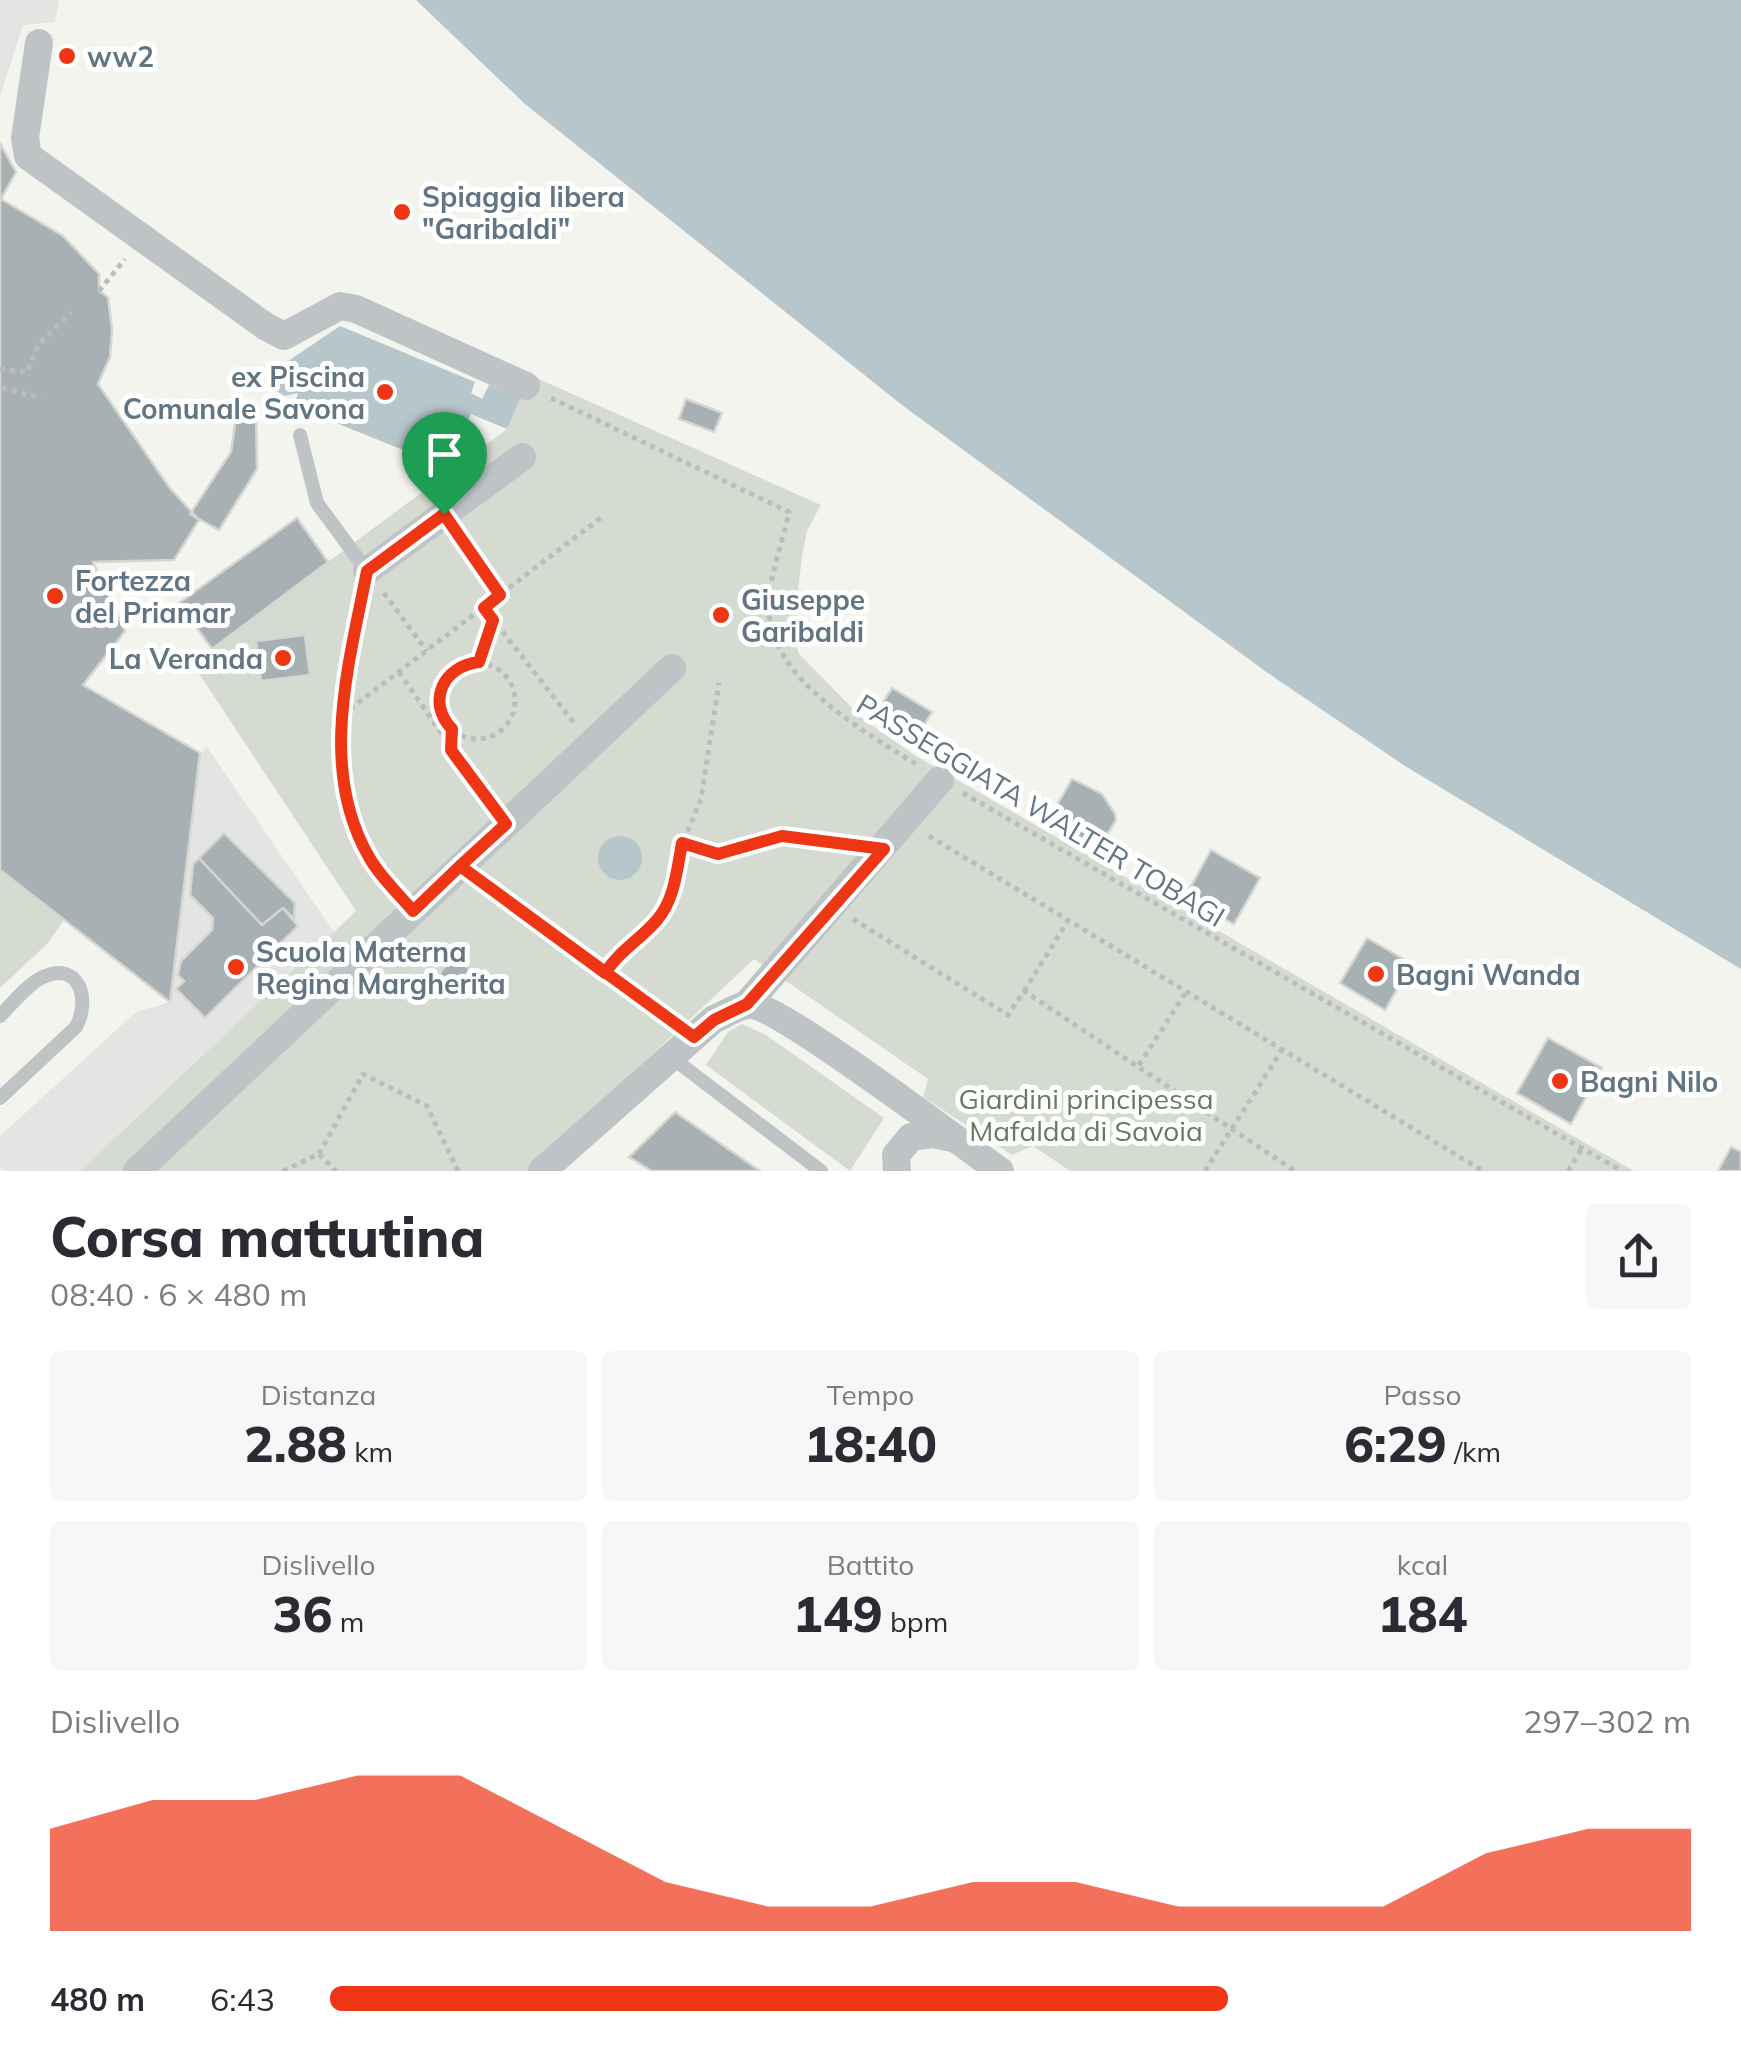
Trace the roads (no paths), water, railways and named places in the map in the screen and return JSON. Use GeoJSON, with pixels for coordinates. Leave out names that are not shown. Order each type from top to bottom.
{"type":"FeatureCollection","features":[{"type":"Feature","properties":{"kind":"street"},"geometry":{"type":"LineString","coordinates":[[40,43],[25,151],[135,245],[284,336],[340,306],[526,386]]}},
{"type":"Feature","properties":{"kind":"street"},"geometry":{"type":"LineString","coordinates":[[367,571],[522,457]]}},
{"type":"Feature","properties":{"kind":"street"},"geometry":{"type":"LineString","coordinates":[[137,1171],[672,668]]}},
{"type":"Feature","properties":{"kind":"street"},"geometry":{"type":"LineString","coordinates":[[542,1171],[714,1020],[747,1004],[907,823],[940,780]]}},
{"type":"Feature","properties":{"kind":"street"},"geometry":{"type":"LineString","coordinates":[[747,1004],[767,1009],[803,1032],[1000,1171]]}},
{"type":"Feature","properties":{"kind":"street"},"geometry":{"type":"LineString","coordinates":[[897,1171],[896,1155],[911,1137],[933,1134],[954,1138]]}},
{"type":"Feature","properties":{"kind":"lane"},"geometry":{"type":"LineString","coordinates":[[300,435],[317,503],[367,571]]}},
{"type":"Feature","properties":{"kind":"lane"},"geometry":{"type":"LineString","coordinates":[[0,1016],[43,976],[64,974],[78,982],[84,997],[84,1012],[76,1027],[0,1098]]}},
{"type":"Feature","properties":{"kind":"lane"},"geometry":{"type":"LineString","coordinates":[[671,1056],[821,1171]]}},
{"type":"Feature","properties":{"kind":"place","name":"ww2"},"geometry":{"type":"Point","coordinates":[67,56]}},
{"type":"Feature","properties":{"kind":"place","name":"Spiaggia libera \"Garibaldi\""},"geometry":{"type":"Point","coordinates":[402,212]}},
{"type":"Feature","properties":{"kind":"place","name":"ex Piscina Comunale Savona"},"geometry":{"type":"Point","coordinates":[385,392]}},
{"type":"Feature","properties":{"kind":"place","name":"Fortezza del Priamar"},"geometry":{"type":"Point","coordinates":[55,596]}},
{"type":"Feature","properties":{"kind":"place","name":"Giuseppe Garibaldi"},"geometry":{"type":"Point","coordinates":[721,615]}},
{"type":"Feature","properties":{"kind":"place","name":"La Veranda"},"geometry":{"type":"Point","coordinates":[283,658]}},
{"type":"Feature","properties":{"kind":"place","name":"Scuola Materna Regina Margherita"},"geometry":{"type":"Point","coordinates":[236,967]}},
{"type":"Feature","properties":{"kind":"place","name":"Bagni Wanda"},"geometry":{"type":"Point","coordinates":[1376,974]}},
{"type":"Feature","properties":{"kind":"place","name":"Bagni Nilo"},"geometry":{"type":"Point","coordinates":[1560,1081]}},
{"type":"Feature","properties":{"kind":"park label","name":"Giardini principessa Mafalda di Savoia"},"geometry":{"type":"Point","coordinates":[1086,1114]}}]}
